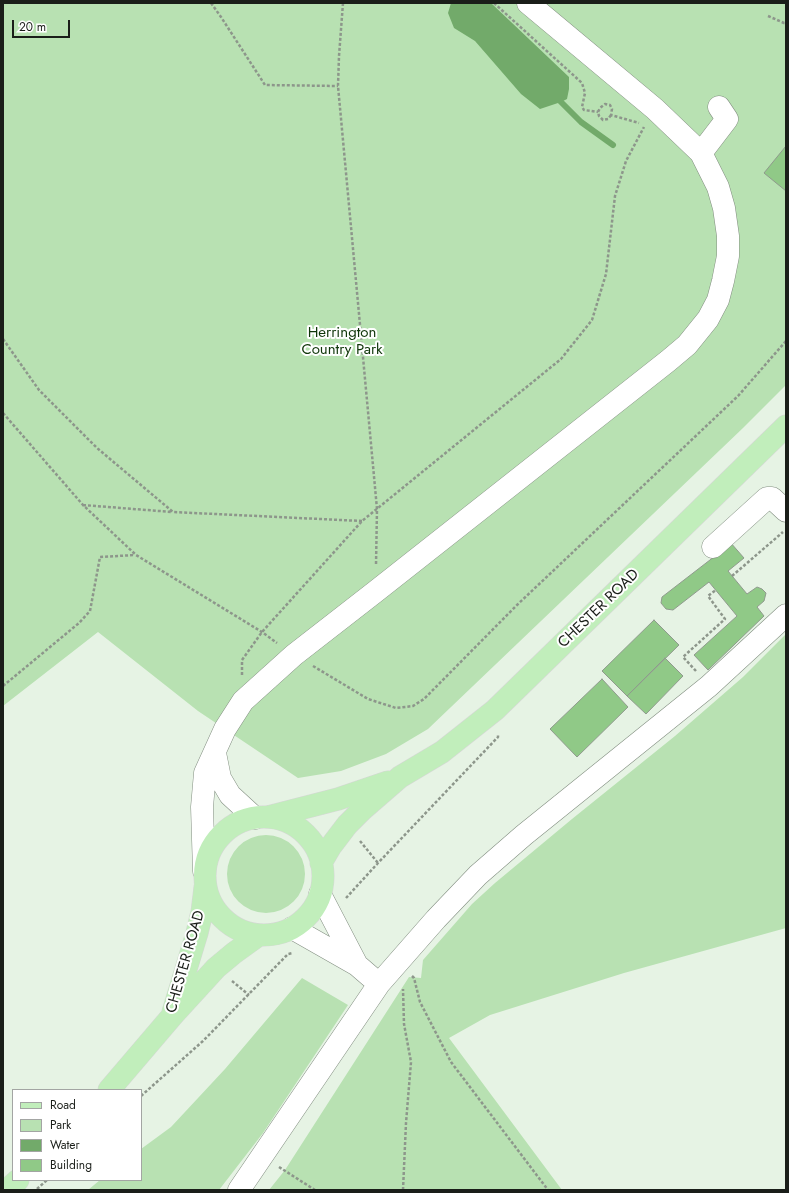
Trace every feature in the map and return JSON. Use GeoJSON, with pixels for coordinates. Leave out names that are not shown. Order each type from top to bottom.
{"type":"FeatureCollection","features":[{"type":"Feature","properties":{"kind":"main road","name":"CHESTER ROAD"},"geometry":{"type":"LineString","coordinates":[[321,863],[331,846],[347,825],[362,810],[400,777],[442,752],[495,710],[786,426]]}},
{"type":"Feature","properties":{"kind":"main road","name":"CHESTER ROAD"},"geometry":{"type":"LineString","coordinates":[[262,817],[338,799],[400,777]]}},
{"type":"Feature","properties":{"kind":"main road"},"geometry":{"type":"LineString","coordinates":[[262,817],[281,820],[305,834],[318,852],[321,863],[322,883],[320,894],[310,913],[292,928],[283,932],[268,935],[248,933],[228,924],[212,905],[205,878],[208,857],[223,833],[240,822],[262,817]]}},
{"type":"Feature","properties":{"kind":"main road","name":"CHESTER ROAD"},"geometry":{"type":"LineString","coordinates":[[110,1089],[173,1015],[198,933],[202,912],[205,878]]}},
{"type":"Feature","properties":{"kind":"main road"},"geometry":{"type":"LineString","coordinates":[[173,1015],[216,968],[259,935]]}},
{"type":"Feature","properties":{"kind":"main road"},"geometry":{"type":"LineString","coordinates":[[7,1190],[17,1181]]}},
{"type":"Feature","properties":{"kind":"street"},"geometry":{"type":"LineString","coordinates":[[205,878],[202,807],[205,774],[223,734],[243,701],[294,655],[687,345],[708,319],[718,300],[728,256],[728,236],[724,208],[718,186],[701,153],[655,109],[528,3]]}},
{"type":"Feature","properties":{"kind":"street"},"geometry":{"type":"LineString","coordinates":[[701,153],[727,119],[719,107]]}},
{"type":"Feature","properties":{"kind":"street"},"geometry":{"type":"LineString","coordinates":[[713,547],[767,498],[772,498],[784,506]]}},
{"type":"Feature","properties":{"kind":"street"},"geometry":{"type":"LineString","coordinates":[[239,1190],[379,984],[436,919],[478,875],[709,686],[786,615]]}},
{"type":"Feature","properties":{"kind":"street"},"geometry":{"type":"LineString","coordinates":[[215,753],[220,778],[230,794],[262,817]]}},
{"type":"Feature","properties":{"kind":"street"},"geometry":{"type":"LineString","coordinates":[[320,894],[357,965]]}},
{"type":"Feature","properties":{"kind":"street"},"geometry":{"type":"LineString","coordinates":[[292,928],[357,965],[379,984]]}},
{"type":"Feature","properties":{"kind":"path"},"geometry":{"type":"LineString","coordinates":[[211,3],[265,84],[338,86]]}},
{"type":"Feature","properties":{"kind":"path"},"geometry":{"type":"LineString","coordinates":[[343,3],[338,86],[377,509],[375,592]]}},
{"type":"Feature","properties":{"kind":"path"},"geometry":{"type":"LineString","coordinates":[[494,3],[582,83],[585,93],[582,107],[584,110],[598,112]]}},
{"type":"Feature","properties":{"kind":"path"},"geometry":{"type":"LineString","coordinates":[[768,16],[784,23],[786,22]]}},
{"type":"Feature","properties":{"kind":"path"},"geometry":{"type":"LineString","coordinates":[[605,104],[610,105],[612,109],[608,119],[604,120],[599,116],[598,112],[605,104]]}},
{"type":"Feature","properties":{"kind":"path"},"geometry":{"type":"LineString","coordinates":[[242,675],[242,660],[262,632],[362,521],[561,358],[592,320],[606,274],[616,196],[626,162],[645,125],[611,114]]}},
{"type":"Feature","properties":{"kind":"path"},"geometry":{"type":"LineString","coordinates":[[3,339],[39,390],[97,448],[173,512]]}},
{"type":"Feature","properties":{"kind":"path"},"geometry":{"type":"LineString","coordinates":[[3,413],[83,505],[136,555],[262,632],[294,655],[368,699],[396,708],[413,706],[424,699],[517,605],[738,396],[786,341]]}},
{"type":"Feature","properties":{"kind":"path"},"geometry":{"type":"LineString","coordinates":[[83,505],[173,512],[362,521]]}},
{"type":"Feature","properties":{"kind":"path"},"geometry":{"type":"LineString","coordinates":[[732,576],[786,528]]}},
{"type":"Feature","properties":{"kind":"path"},"geometry":{"type":"LineString","coordinates":[[3,686],[79,623],[90,611],[100,557],[136,555]]}},
{"type":"Feature","properties":{"kind":"path"},"geometry":{"type":"LineString","coordinates":[[709,686],[683,657],[726,619],[708,596],[716,590]]}},
{"type":"Feature","properties":{"kind":"path"},"geometry":{"type":"LineString","coordinates":[[345,903],[346,898],[378,863],[498,737],[495,710]]}},
{"type":"Feature","properties":{"kind":"path"},"geometry":{"type":"LineString","coordinates":[[347,825],[378,863]]}},
{"type":"Feature","properties":{"kind":"path"},"geometry":{"type":"LineString","coordinates":[[142,1095],[204,1041],[288,954],[296,952]]}},
{"type":"Feature","properties":{"kind":"path"},"geometry":{"type":"LineString","coordinates":[[397,963],[403,985],[404,1024],[411,1062],[403,1190]]}},
{"type":"Feature","properties":{"kind":"path"},"geometry":{"type":"LineString","coordinates":[[397,963],[414,978],[420,1002],[451,1062],[548,1190]]}},
{"type":"Feature","properties":{"kind":"path"},"geometry":{"type":"LineString","coordinates":[[216,968],[249,994]]}},
{"type":"Feature","properties":{"kind":"path"},"geometry":{"type":"LineString","coordinates":[[262,1157],[315,1190]]}},
{"type":"Feature","properties":{"kind":"path"},"geometry":{"type":"LineString","coordinates":[[36,1190],[46,1181]]}},
{"type":"Feature","properties":{"kind":"green space","name":"Herrington Country Park"},"geometry":{"type":"Polygon","coordinates":[[[3,3],[786,3],[786,385],[743,428],[428,729],[386,754],[341,771],[298,778],[198,711],[98,632],[3,706],[3,3]]]}},
{"type":"Feature","properties":{"kind":"green space"},"geometry":{"type":"Polygon","coordinates":[[[786,634],[786,928],[624,973],[490,1015],[449,1038],[562,1190],[269,1190],[285,1170],[409,977],[421,978],[423,960],[472,904],[572,819],[675,736],[743,677],[786,634]]]}},
{"type":"Feature","properties":{"kind":"green space"},"geometry":{"type":"Polygon","coordinates":[[[266,835],[281,838],[294,846],[302,859],[305,874],[302,889],[294,902],[281,910],[266,913],[251,910],[238,902],[230,889],[227,874],[230,859],[238,846],[251,838],[266,835]]]}},
{"type":"Feature","properties":{"kind":"green space"},"geometry":{"type":"Polygon","coordinates":[[[302,978],[348,1005],[263,1133],[219,1190],[88,1190],[99,1181],[142,1181],[142,1148],[171,1127],[225,1069],[302,978]]]}},
{"type":"Feature","properties":{"kind":"water"},"geometry":{"type":"Polygon","coordinates":[[[451,3],[491,3],[569,77],[567,99],[540,109],[521,94],[475,41],[454,28],[448,13],[451,3]]]}},
{"type":"Feature","properties":{"kind":"building"},"geometry":{"type":"Polygon","coordinates":[[[786,146],[786,191],[764,173],[786,146]]]}},
{"type":"Feature","properties":{"kind":"building"},"geometry":{"type":"Polygon","coordinates":[[[730,542],[744,558],[728,571],[747,594],[757,587],[766,593],[764,601],[757,607],[764,616],[708,670],[694,655],[737,616],[709,582],[673,610],[666,609],[661,603],[662,597],[719,553],[730,542]]]}},
{"type":"Feature","properties":{"kind":"building"},"geometry":{"type":"Polygon","coordinates":[[[654,620],[679,645],[627,696],[602,671],[654,620]]]}},
{"type":"Feature","properties":{"kind":"building"},"geometry":{"type":"Polygon","coordinates":[[[665,658],[683,676],[646,714],[627,696],[665,658]]]}},
{"type":"Feature","properties":{"kind":"building"},"geometry":{"type":"Polygon","coordinates":[[[602,679],[628,707],[577,757],[550,729],[602,679]]]}},
{"type":"Feature","properties":{"kind":"waterway"},"geometry":{"type":"LineString","coordinates":[[561,102],[581,122],[613,145]]}}]}
